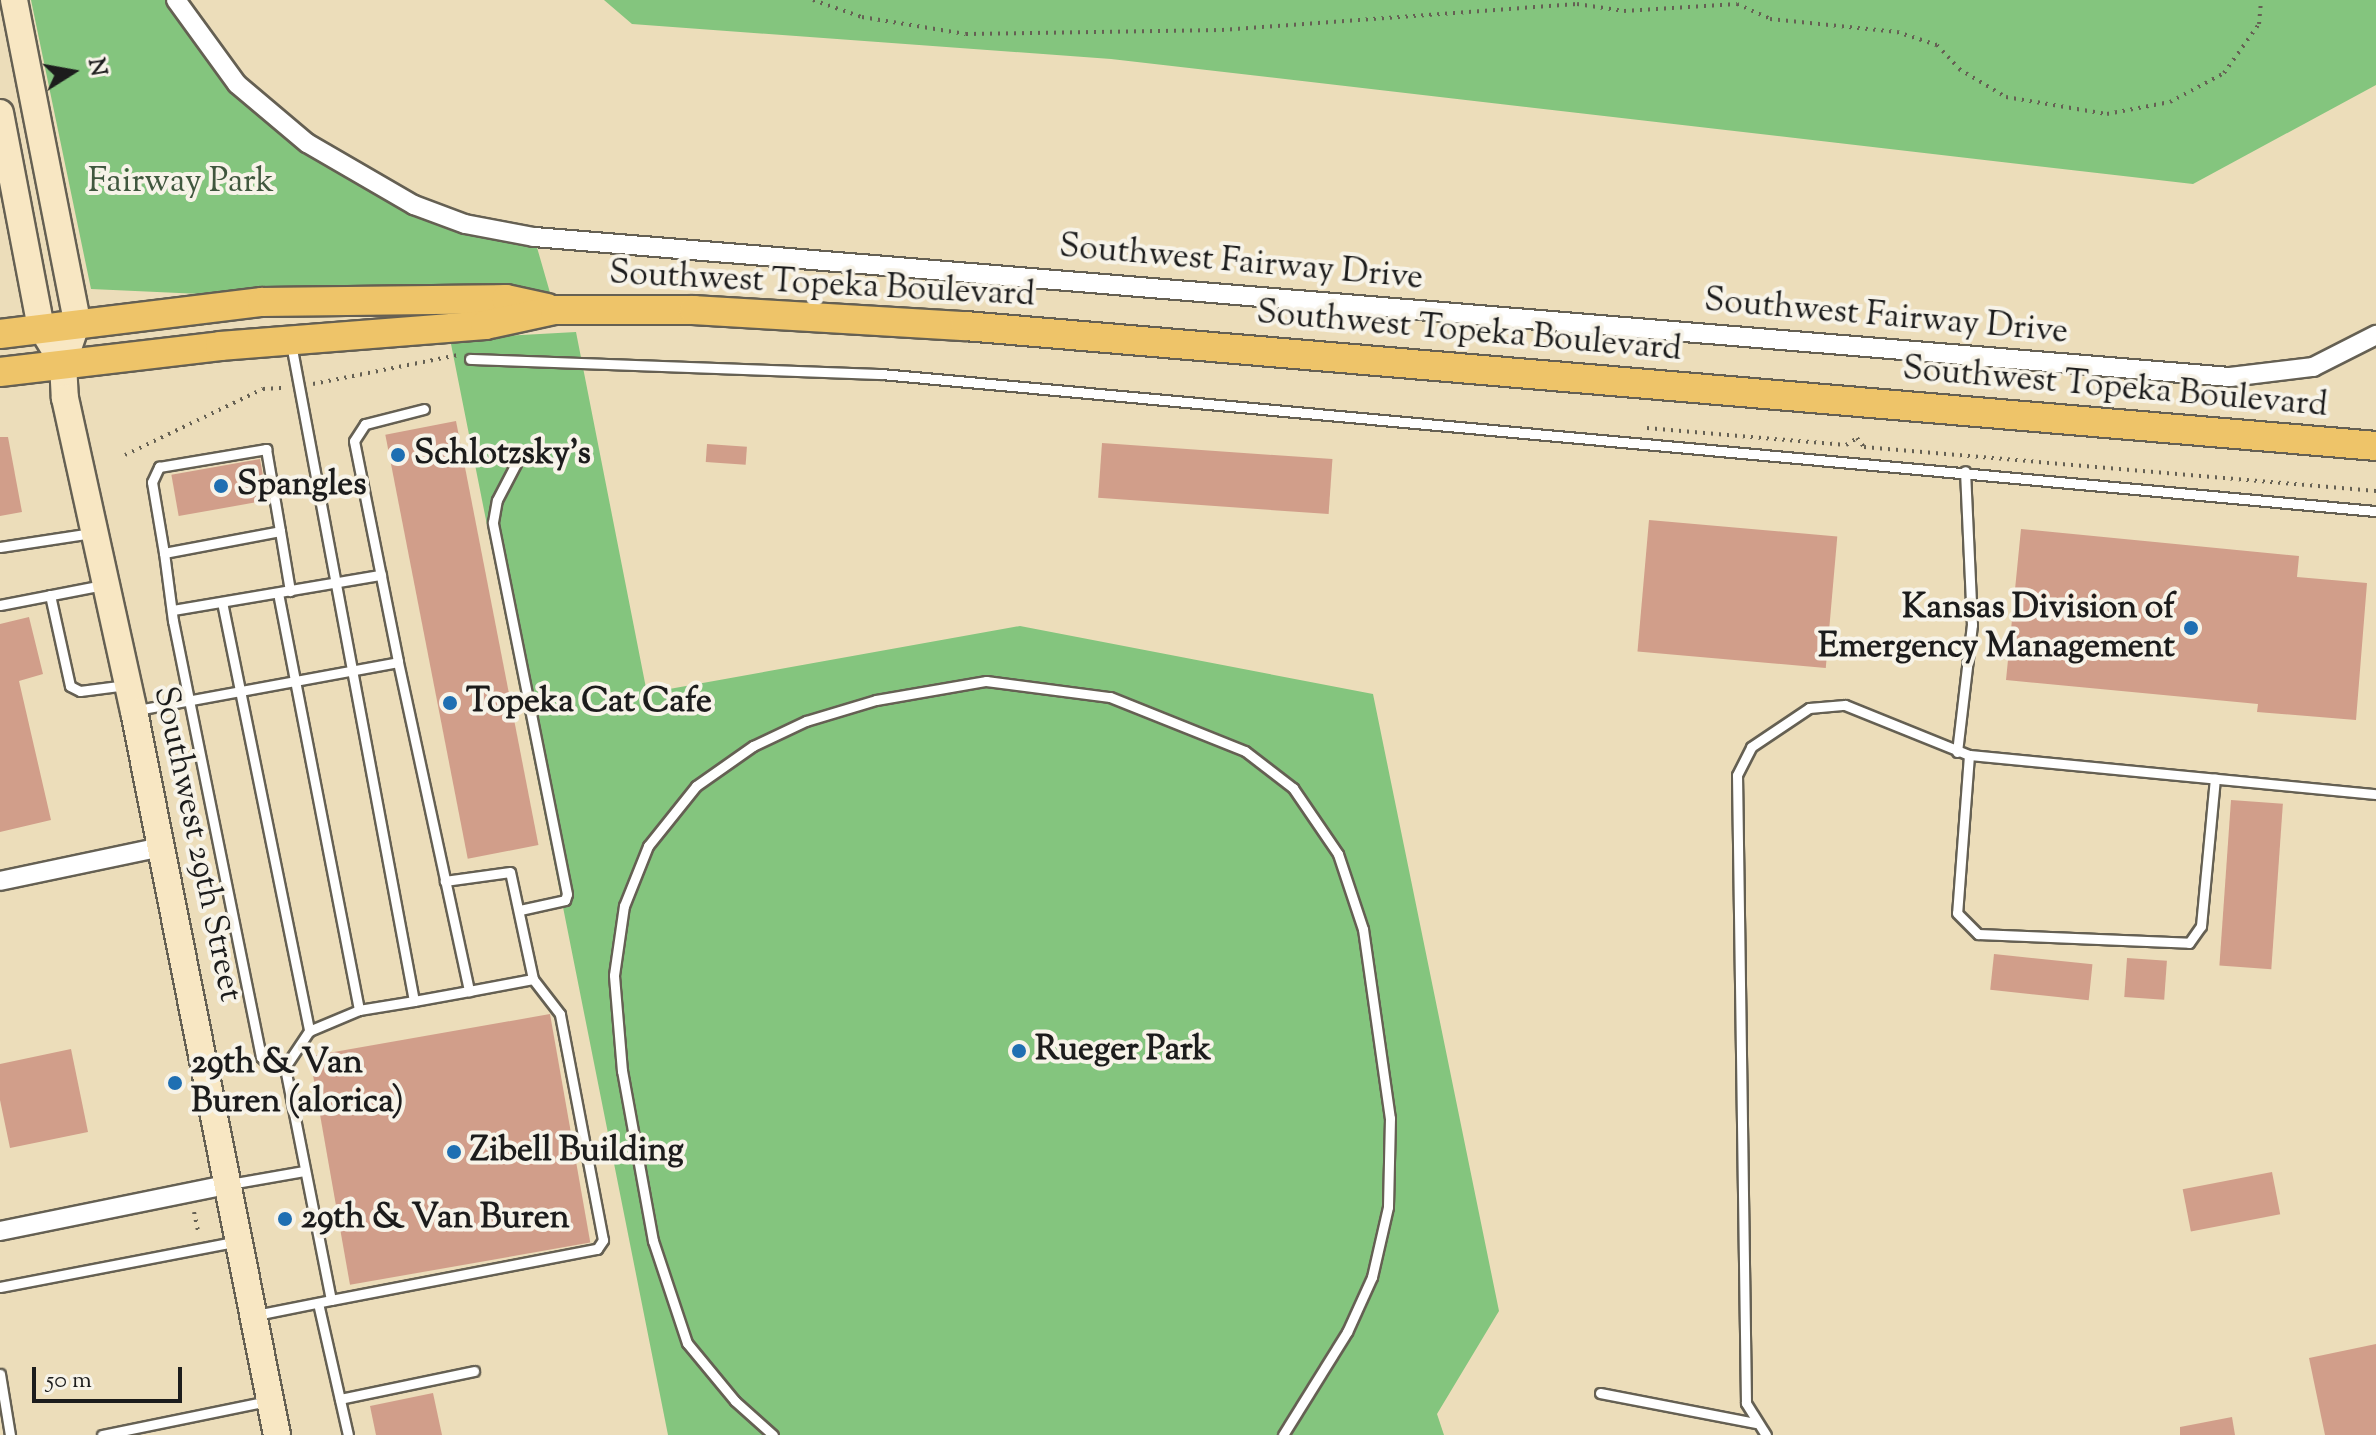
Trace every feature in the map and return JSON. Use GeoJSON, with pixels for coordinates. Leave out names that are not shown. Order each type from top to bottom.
{"type":"FeatureCollection","features":[{"type":"Feature","properties":{"kind":"main road","name":"Southwest 29th Street"},"geometry":{"type":"LineString","coordinates":[[14,0],[77,322],[63,363],[65,398],[134,711],[256,1315],[277,1435]]}},
{"type":"Feature","properties":{"kind":"main road","name":"Southwest 29th Street"},"geometry":{"type":"LineString","coordinates":[[0,113],[8,202],[41,327],[63,363]]}},
{"type":"Feature","properties":{"kind":"main road","name":"Southwest Topeka Boulevard"},"geometry":{"type":"LineString","coordinates":[[0,334],[77,322],[300,301],[506,299],[555,310]]}},
{"type":"Feature","properties":{"kind":"main road","name":"Southwest Topeka Boulevard"},"geometry":{"type":"LineString","coordinates":[[0,372],[290,339],[485,325],[555,310],[694,310],[949,324],[2376,446]]}},
{"type":"Feature","properties":{"kind":"street","name":"Southwest Fairway Drive"},"geometry":{"type":"LineString","coordinates":[[176,0],[237,84],[298,138],[414,205],[465,224],[534,237],[2230,377],[2313,367],[2376,335]]}},
{"type":"Feature","properties":{"kind":"street"},"geometry":{"type":"LineString","coordinates":[[0,881],[161,847]]}},
{"type":"Feature","properties":{"kind":"street"},"geometry":{"type":"LineString","coordinates":[[0,1231],[230,1184]]}},
{"type":"Feature","properties":{"kind":"lane"},"geometry":{"type":"LineString","coordinates":[[290,339],[332,583],[414,1001]]}},
{"type":"Feature","properties":{"kind":"lane"},"geometry":{"type":"LineString","coordinates":[[470,359],[881,374],[2376,511]]}},
{"type":"Feature","properties":{"kind":"lane"},"geometry":{"type":"LineString","coordinates":[[424,409],[365,424],[357,431],[354,441],[469,991]]}},
{"type":"Feature","properties":{"kind":"lane"},"geometry":{"type":"LineString","coordinates":[[285,1067],[270,1066],[261,1057],[188,700],[153,475],[159,467],[266,449],[290,591]]}},
{"type":"Feature","properties":{"kind":"lane"},"geometry":{"type":"LineString","coordinates":[[520,456],[497,500],[493,522],[567,894],[565,900],[520,910]]}},
{"type":"Feature","properties":{"kind":"lane"},"geometry":{"type":"LineString","coordinates":[[1957,752],[1972,625],[1965,471]]}},
{"type":"Feature","properties":{"kind":"lane"},"geometry":{"type":"LineString","coordinates":[[164,553],[280,531]]}},
{"type":"Feature","properties":{"kind":"lane"},"geometry":{"type":"LineString","coordinates":[[0,547],[94,533]]}},
{"type":"Feature","properties":{"kind":"lane"},"geometry":{"type":"LineString","coordinates":[[173,610],[381,575]]}},
{"type":"Feature","properties":{"kind":"lane"},"geometry":{"type":"LineString","coordinates":[[0,605],[106,584]]}},
{"type":"Feature","properties":{"kind":"lane"},"geometry":{"type":"LineString","coordinates":[[278,593],[359,1010]]}},
{"type":"Feature","properties":{"kind":"lane"},"geometry":{"type":"LineString","coordinates":[[50,595],[70,686],[80,691],[128,685]]}},
{"type":"Feature","properties":{"kind":"lane"},"geometry":{"type":"LineString","coordinates":[[222,602],[309,1031]]}},
{"type":"Feature","properties":{"kind":"lane"},"geometry":{"type":"LineString","coordinates":[[134,711],[398,662]]}},
{"type":"Feature","properties":{"kind":"lane"},"geometry":{"type":"LineString","coordinates":[[773,1435],[735,1401],[687,1343],[653,1241],[622,1071],[614,975],[624,906],[648,846],[696,786],[753,746],[806,721],[876,700],[986,681],[1110,697],[1245,751],[1293,788],[1338,854],[1363,929],[1390,1118],[1388,1207],[1372,1277],[1347,1332],[1283,1435]]}},
{"type":"Feature","properties":{"kind":"lane"},"geometry":{"type":"LineString","coordinates":[[1766,1435],[1746,1403],[1741,760],[1751,747],[1809,708],[1826,705],[1862,709],[1925,742],[1969,755],[2376,794]]}},
{"type":"Feature","properties":{"kind":"lane"},"geometry":{"type":"LineString","coordinates":[[1969,755],[1957,913],[1978,934],[2189,943],[2201,926],[2215,779]]}},
{"type":"Feature","properties":{"kind":"lane"},"geometry":{"type":"LineString","coordinates":[[256,1315],[597,1249],[603,1240],[560,1014],[533,979],[510,872],[445,881]]}},
{"type":"Feature","properties":{"kind":"lane"},"geometry":{"type":"LineString","coordinates":[[331,1300],[285,1067],[309,1031],[359,1010],[533,979]]}},
{"type":"Feature","properties":{"kind":"lane"},"geometry":{"type":"LineString","coordinates":[[230,1184],[304,1171]]}},
{"type":"Feature","properties":{"kind":"lane"},"geometry":{"type":"LineString","coordinates":[[0,1287],[241,1241]]}},
{"type":"Feature","properties":{"kind":"lane"},"geometry":{"type":"LineString","coordinates":[[318,1303],[348,1435]]}},
{"type":"Feature","properties":{"kind":"lane"},"geometry":{"type":"LineString","coordinates":[[340,1399],[474,1371]]}},
{"type":"Feature","properties":{"kind":"lane"},"geometry":{"type":"LineString","coordinates":[[0,1374],[10,1435]]}},
{"type":"Feature","properties":{"kind":"lane"},"geometry":{"type":"LineString","coordinates":[[1600,1393],[1756,1423]]}},
{"type":"Feature","properties":{"kind":"lane"},"geometry":{"type":"LineString","coordinates":[[102,1435],[271,1401]]}},
{"type":"Feature","properties":{"kind":"path"},"geometry":{"type":"LineString","coordinates":[[813,0],[862,17],[966,34],[1222,30],[1577,4],[1624,11],[1737,4],[1770,19],[1897,32],[1937,45],[1959,69],[2006,97],[2107,114],[2170,102],[2224,73],[2259,24],[2261,0]]}},
{"type":"Feature","properties":{"kind":"path"},"geometry":{"type":"LineString","coordinates":[[194,1212],[198,1231]]}},
{"type":"Feature","properties":{"kind":"green space","name":"Fairway Park"},"geometry":{"type":"Polygon","coordinates":[[[31,0],[176,0],[271,117],[414,205],[534,237],[555,310],[91,289],[31,0]]]}},
{"type":"Feature","properties":{"kind":"green space"},"geometry":{"type":"Polygon","coordinates":[[[604,0],[2376,0],[2376,85],[2193,184],[1111,59],[632,24],[604,0]]]}},
{"type":"Feature","properties":{"kind":"green space","name":"Rueger Park"},"geometry":{"type":"Polygon","coordinates":[[[576,332],[647,693],[1020,626],[1373,694],[1499,1311],[1437,1414],[1444,1435],[668,1435],[450,339],[576,332]]]}},
{"type":"Feature","properties":{"kind":"building"},"geometry":{"type":"Polygon","coordinates":[[[456,421],[538,845],[468,859],[385,435],[456,421]]]}},
{"type":"Feature","properties":{"kind":"building"},"geometry":{"type":"Polygon","coordinates":[[[0,437],[8,437],[22,512],[0,516],[0,437]]]}},
{"type":"Feature","properties":{"kind":"building"},"geometry":{"type":"Polygon","coordinates":[[[1102,443],[1332,459],[1329,514],[1098,498],[1102,443]]]}},
{"type":"Feature","properties":{"kind":"building"},"geometry":{"type":"Polygon","coordinates":[[[707,444],[747,447],[746,465],[706,462],[707,444]]]}},
{"type":"Feature","properties":{"kind":"building","name":"Spangles"},"geometry":{"type":"Polygon","coordinates":[[[260,459],[267,500],[179,516],[171,475],[260,459]]]}},
{"type":"Feature","properties":{"kind":"building"},"geometry":{"type":"Polygon","coordinates":[[[1649,520],[1837,536],[1826,668],[1637,651],[1649,520]]]}},
{"type":"Feature","properties":{"kind":"building"},"geometry":{"type":"Polygon","coordinates":[[[2021,529],[2299,556],[2297,577],[2367,583],[2356,720],[2257,712],[2258,704],[2006,680],[2021,529]]]}},
{"type":"Feature","properties":{"kind":"building"},"geometry":{"type":"Polygon","coordinates":[[[29,617],[43,674],[19,681],[51,820],[0,832],[0,624],[29,617]]]}},
{"type":"Feature","properties":{"kind":"building"},"geometry":{"type":"Polygon","coordinates":[[[2231,800],[2283,804],[2271,969],[2219,966],[2231,800]]]}},
{"type":"Feature","properties":{"kind":"building"},"geometry":{"type":"Polygon","coordinates":[[[1994,954],[2092,964],[2089,1000],[1990,990],[1994,954]]]}},
{"type":"Feature","properties":{"kind":"building"},"geometry":{"type":"Polygon","coordinates":[[[2127,958],[2167,961],[2164,1000],[2124,997],[2127,958]]]}},
{"type":"Feature","properties":{"kind":"building","name":"Zibell Building"},"geometry":{"type":"Polygon","coordinates":[[[550,1014],[590,1242],[350,1285],[310,1056],[550,1014]]]}},
{"type":"Feature","properties":{"kind":"building"},"geometry":{"type":"Polygon","coordinates":[[[71,1049],[88,1132],[10,1148],[0,1100],[0,1064],[71,1049]]]}},
{"type":"Feature","properties":{"kind":"building"},"geometry":{"type":"Polygon","coordinates":[[[2272,1172],[2280,1214],[2191,1232],[2183,1189],[2272,1172]]]}},
{"type":"Feature","properties":{"kind":"building"},"geometry":{"type":"Polygon","coordinates":[[[2376,1344],[2376,1435],[2325,1435],[2309,1358],[2376,1344]]]}},
{"type":"Feature","properties":{"kind":"building"},"geometry":{"type":"Polygon","coordinates":[[[433,1393],[442,1435],[376,1435],[370,1406],[433,1393]]]}},
{"type":"Feature","properties":{"kind":"building"},"geometry":{"type":"Polygon","coordinates":[[[2232,1417],[2235,1435],[2180,1435],[2180,1427],[2232,1417]]]}},
{"type":"Feature","properties":{"kind":"place","name":"Schlotzsky's"},"geometry":{"type":"Point","coordinates":[398,455]}},
{"type":"Feature","properties":{"kind":"place","name":"Spangles"},"geometry":{"type":"Point","coordinates":[221,486]}},
{"type":"Feature","properties":{"kind":"place","name":"Kansas Division of Emergency Management"},"geometry":{"type":"Point","coordinates":[2191,628]}},
{"type":"Feature","properties":{"kind":"place","name":"Topeka Cat Cafe"},"geometry":{"type":"Point","coordinates":[450,703]}},
{"type":"Feature","properties":{"kind":"place","name":"Rueger Park"},"geometry":{"type":"Point","coordinates":[1019,1051]}},
{"type":"Feature","properties":{"kind":"place","name":"29th & Van Buren (alorica)"},"geometry":{"type":"Point","coordinates":[175,1083]}},
{"type":"Feature","properties":{"kind":"place","name":"Zibell Building"},"geometry":{"type":"Point","coordinates":[454,1152]}},
{"type":"Feature","properties":{"kind":"place","name":"29th & Van Buren"},"geometry":{"type":"Point","coordinates":[285,1219]}}]}
